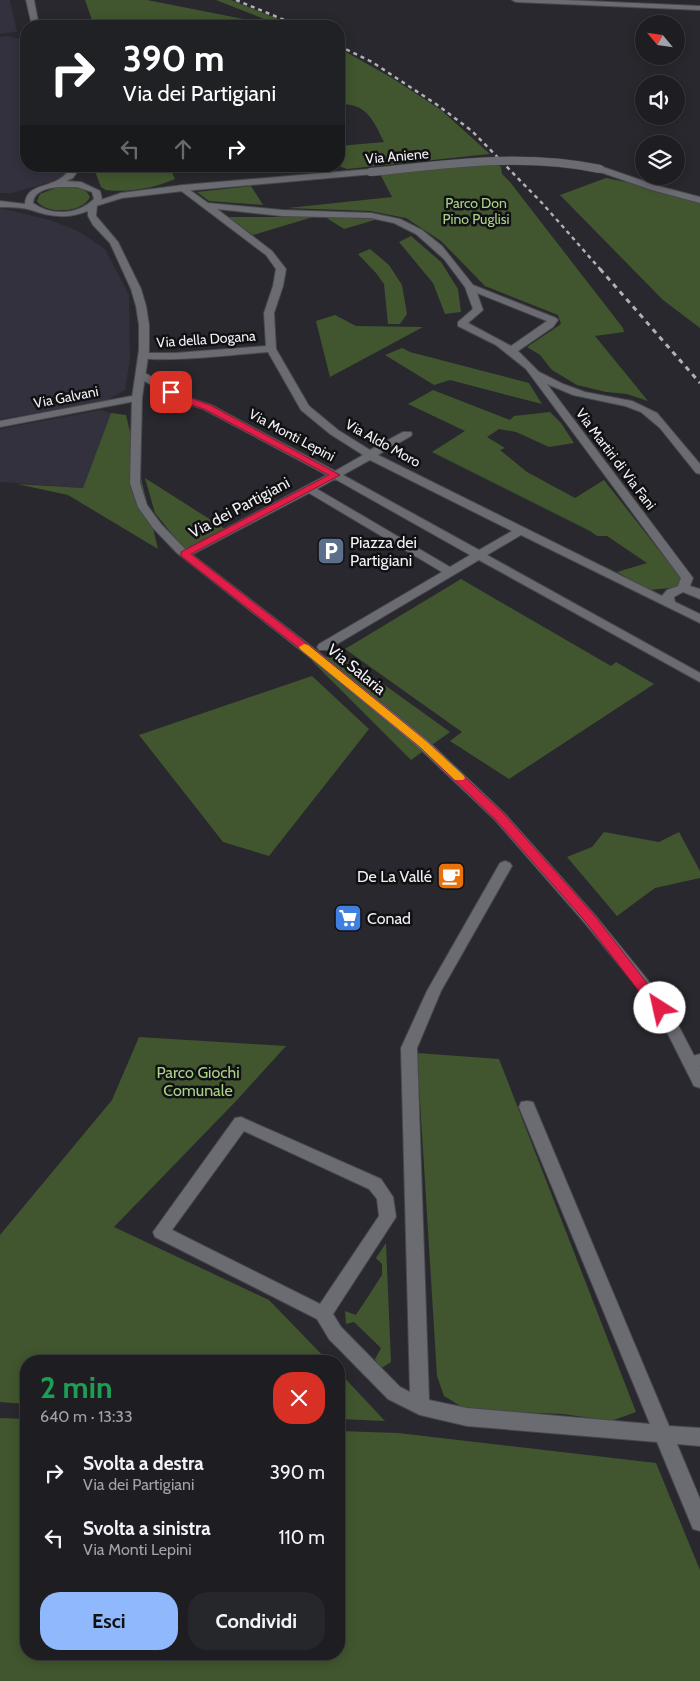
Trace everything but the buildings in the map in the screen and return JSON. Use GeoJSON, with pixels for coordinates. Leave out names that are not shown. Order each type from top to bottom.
{"type":"FeatureCollection","features":[{"type":"Feature","properties":{"kind":"street"},"geometry":{"type":"LineString","coordinates":[[30,0],[35,20]]}},
{"type":"Feature","properties":{"kind":"street"},"geometry":{"type":"LineString","coordinates":[[516,0],[700,8]]}},
{"type":"Feature","properties":{"kind":"street","name":"Via Aniene"},"geometry":{"type":"LineString","coordinates":[[94,204],[136,194],[183,188],[514,159],[560,161],[600,169],[663,191],[700,200]]}},
{"type":"Feature","properties":{"kind":"street"},"geometry":{"type":"LineString","coordinates":[[33,207],[29,204],[30,196],[34,192],[70,176],[73,172]]}},
{"type":"Feature","properties":{"kind":"street"},"geometry":{"type":"LineString","coordinates":[[81,172],[87,186]]}},
{"type":"Feature","properties":{"kind":"street"},"geometry":{"type":"LineString","coordinates":[[49,186],[69,184],[87,186],[96,191],[98,199],[91,210],[96,223]]}},
{"type":"Feature","properties":{"kind":"street","name":"Via Aldo Moro"},"geometry":{"type":"LineString","coordinates":[[183,188],[269,253],[281,269],[278,286],[269,313],[271,349],[305,408],[334,432],[370,455],[700,619]]}},
{"type":"Feature","properties":{"kind":"street","name":"Via Aniene"},"geometry":{"type":"LineString","coordinates":[[96,191],[113,194],[136,194]]}},
{"type":"Feature","properties":{"kind":"street"},"geometry":{"type":"LineString","coordinates":[[0,197],[30,196]]}},
{"type":"Feature","properties":{"kind":"street"},"geometry":{"type":"LineString","coordinates":[[0,204],[33,207],[45,212],[62,214],[96,223]]}},
{"type":"Feature","properties":{"kind":"street"},"geometry":{"type":"LineString","coordinates":[[62,214],[74,212],[94,204]]}},
{"type":"Feature","properties":{"kind":"street"},"geometry":{"type":"LineString","coordinates":[[202,204],[285,214]]}},
{"type":"Feature","properties":{"kind":"street"},"geometry":{"type":"LineString","coordinates":[[215,213],[285,214]]}},
{"type":"Feature","properties":{"kind":"street","name":"Via Martiri di Via Fani"},"geometry":{"type":"LineString","coordinates":[[285,214],[372,217],[396,221],[409,227],[454,263],[470,286],[478,310],[461,324],[513,350],[537,376],[551,398],[687,578],[678,589]]}},
{"type":"Feature","properties":{"kind":"street","name":"Via Salaria"},"geometry":{"type":"LineString","coordinates":[[96,223],[114,242],[136,288],[144,325],[143,356],[137,398],[135,483],[142,505],[152,519],[185,554],[422,743],[500,817],[590,918],[650,994],[695,1061],[700,1082]]}},
{"type":"Feature","properties":{"kind":"street"},"geometry":{"type":"LineString","coordinates":[[470,286],[553,320],[550,325],[513,350]]}},
{"type":"Feature","properties":{"kind":"street","name":"Via della Dogana"},"geometry":{"type":"LineString","coordinates":[[143,356],[173,358],[217,352],[271,349]]}},
{"type":"Feature","properties":{"kind":"street","name":"Via Monti Lepini"},"geometry":{"type":"LineString","coordinates":[[141,375],[186,400],[207,407],[335,475],[700,678]]}},
{"type":"Feature","properties":{"kind":"street"},"geometry":{"type":"LineString","coordinates":[[537,376],[583,395],[628,403],[655,416],[700,471]]}},
{"type":"Feature","properties":{"kind":"street","name":"Via Galvani"},"geometry":{"type":"LineString","coordinates":[[0,424],[137,398]]}},
{"type":"Feature","properties":{"kind":"street"},"geometry":{"type":"LineString","coordinates":[[335,475],[407,434]]}},
{"type":"Feature","properties":{"kind":"street","name":"Via dei Partigiani"},"geometry":{"type":"LineString","coordinates":[[185,554],[335,475]]}},
{"type":"Feature","properties":{"kind":"street"},"geometry":{"type":"LineString","coordinates":[[309,488],[451,572]]}},
{"type":"Feature","properties":{"kind":"street"},"geometry":{"type":"LineString","coordinates":[[323,647],[521,530]]}},
{"type":"Feature","properties":{"kind":"street"},"geometry":{"type":"LineString","coordinates":[[678,589],[668,596],[675,607],[700,609]]}},
{"type":"Feature","properties":{"kind":"street"},"geometry":{"type":"LineString","coordinates":[[641,591],[678,589],[698,592],[700,595]]}},
{"type":"Feature","properties":{"kind":"street"},"geometry":{"type":"LineString","coordinates":[[420,1407],[409,1048],[434,991],[505,866]]}},
{"type":"Feature","properties":{"kind":"street"},"geometry":{"type":"LineString","coordinates":[[527,1106],[700,1522]]}},
{"type":"Feature","properties":{"kind":"street"},"geometry":{"type":"LineString","coordinates":[[323,1314],[388,1217],[385,1197],[374,1184],[241,1123],[161,1232],[323,1314],[335,1333],[394,1393],[420,1407],[467,1417],[700,1437]]}},
{"type":"Feature","properties":{"kind":"shaded area"},"geometry":{"type":"Polygon","coordinates":[[[0,0],[10,0],[17,32],[0,34],[0,0]]]}},
{"type":"Feature","properties":{"kind":"shaded area"},"geometry":{"type":"Polygon","coordinates":[[[9,36],[20,39],[20,172],[68,172],[54,181],[12,193],[0,193],[0,37],[9,36]]]}},
{"type":"Feature","properties":{"kind":"shaded area"},"geometry":{"type":"Polygon","coordinates":[[[0,208],[50,220],[78,231],[105,249],[129,295],[130,359],[125,390],[104,402],[0,419],[0,208]]]}},
{"type":"Feature","properties":{"kind":"shaded area"},"geometry":{"type":"Polygon","coordinates":[[[101,410],[111,413],[83,488],[0,482],[0,429],[101,410]]]}},
{"type":"Feature","properties":{"kind":"green space"},"geometry":{"type":"Polygon","coordinates":[[[85,0],[147,0],[249,20],[92,20],[85,0]]]}},
{"type":"Feature","properties":{"kind":"green space"},"geometry":{"type":"Polygon","coordinates":[[[216,0],[231,0],[280,20],[266,20],[216,0]]]}},
{"type":"Feature","properties":{"kind":"green space"},"geometry":{"type":"Polygon","coordinates":[[[345,51],[392,78],[441,110],[490,154],[347,169],[345,168],[345,145],[384,142],[368,114],[349,104],[345,104],[345,51]]]}},
{"type":"Feature","properties":{"kind":"green space","name":"Parco Don Pino Puglisi"},"geometry":{"type":"Polygon","coordinates":[[[495,163],[501,167],[502,174],[623,328],[624,332],[595,336],[648,401],[627,394],[606,392],[577,385],[552,370],[540,355],[527,347],[561,324],[558,315],[485,286],[441,241],[406,218],[370,211],[288,208],[392,197],[380,174],[495,163]]]}},
{"type":"Feature","properties":{"kind":"green space"},"geometry":{"type":"Polygon","coordinates":[[[95,172],[172,172],[175,179],[159,185],[123,191],[106,190],[101,187],[95,172]]]}},
{"type":"Feature","properties":{"kind":"green space"},"geometry":{"type":"Polygon","coordinates":[[[606,178],[700,197],[700,328],[663,300],[560,195],[606,178]]]}},
{"type":"Feature","properties":{"kind":"green space"},"geometry":{"type":"Polygon","coordinates":[[[251,186],[263,205],[209,201],[197,192],[251,186]]]}},
{"type":"Feature","properties":{"kind":"green space"},"geometry":{"type":"Polygon","coordinates":[[[58,187],[72,187],[85,190],[90,197],[80,206],[64,210],[48,209],[37,201],[40,194],[58,187]]]}},
{"type":"Feature","properties":{"kind":"green space"},"geometry":{"type":"Polygon","coordinates":[[[228,217],[313,217],[253,235],[228,217]]]}},
{"type":"Feature","properties":{"kind":"green space"},"geometry":{"type":"Polygon","coordinates":[[[325,217],[378,219],[344,229],[325,217]]]}},
{"type":"Feature","properties":{"kind":"green space"},"geometry":{"type":"Polygon","coordinates":[[[411,236],[441,262],[458,289],[461,312],[445,314],[433,283],[399,242],[411,236]]]}},
{"type":"Feature","properties":{"kind":"green space"},"geometry":{"type":"Polygon","coordinates":[[[370,249],[389,265],[402,285],[407,314],[400,324],[388,324],[384,284],[358,254],[370,249]]]}},
{"type":"Feature","properties":{"kind":"green space"},"geometry":{"type":"Polygon","coordinates":[[[335,315],[356,326],[423,327],[330,377],[316,321],[335,315]]]}},
{"type":"Feature","properties":{"kind":"green space"},"geometry":{"type":"Polygon","coordinates":[[[402,348],[410,352],[529,383],[542,404],[450,380],[434,385],[385,355],[402,348]]]}},
{"type":"Feature","properties":{"kind":"green space"},"geometry":{"type":"Polygon","coordinates":[[[433,390],[510,420],[514,416],[550,412],[561,423],[574,443],[549,447],[516,432],[499,429],[487,437],[505,448],[500,450],[527,472],[575,498],[604,480],[681,578],[680,587],[649,590],[617,572],[647,563],[607,536],[597,536],[432,452],[465,431],[408,404],[433,390]]]}},
{"type":"Feature","properties":{"kind":"green space"},"geometry":{"type":"Polygon","coordinates":[[[111,413],[126,415],[158,549],[68,495],[17,484],[83,488],[111,413]]]}},
{"type":"Feature","properties":{"kind":"green space"},"geometry":{"type":"Polygon","coordinates":[[[145,478],[225,529],[185,550],[155,513],[145,478]]]}},
{"type":"Feature","properties":{"kind":"green space"},"geometry":{"type":"Polygon","coordinates":[[[461,579],[611,666],[616,662],[654,684],[509,779],[450,741],[462,732],[345,649],[461,579]]]}},
{"type":"Feature","properties":{"kind":"green space"},"geometry":{"type":"Polygon","coordinates":[[[340,653],[450,732],[411,760],[312,661],[340,653]]]}},
{"type":"Feature","properties":{"kind":"green space"},"geometry":{"type":"Polygon","coordinates":[[[312,676],[369,729],[269,856],[223,842],[139,735],[312,676]]]}},
{"type":"Feature","properties":{"kind":"green space"},"geometry":{"type":"Polygon","coordinates":[[[604,832],[659,842],[679,832],[700,871],[700,878],[655,888],[617,916],[567,857],[592,847],[604,832]]]}},
{"type":"Feature","properties":{"kind":"green space","name":"Parco Giochi Comunale"},"geometry":{"type":"Polygon","coordinates":[[[139,1037],[286,1046],[236,1101],[114,1227],[269,1300],[322,1355],[20,1355],[20,1404],[0,1402],[0,1235],[112,1100],[139,1037]]]}},
{"type":"Feature","properties":{"kind":"green space"},"geometry":{"type":"Polygon","coordinates":[[[417,1053],[499,1059],[636,1412],[611,1421],[563,1414],[467,1410],[444,1396],[437,1376],[417,1053]]]}},
{"type":"Feature","properties":{"kind":"green space"},"geometry":{"type":"Polygon","coordinates":[[[386,1243],[391,1362],[380,1369],[375,1359],[381,1348],[354,1322],[346,1324],[345,1311],[356,1315],[382,1275],[382,1264],[376,1258],[386,1243]]]}},
{"type":"Feature","properties":{"kind":"green space"},"geometry":{"type":"Polygon","coordinates":[[[345,1378],[385,1421],[345,1419],[345,1378]]]}},
{"type":"Feature","properties":{"kind":"green space"},"geometry":{"type":"Polygon","coordinates":[[[0,1418],[20,1419],[20,1660],[345,1660],[345,1431],[398,1433],[656,1463],[700,1570],[700,1681],[0,1681],[0,1418]]]}},
{"type":"Feature","properties":{"kind":"railway"},"geometry":{"type":"LineString","coordinates":[[236,0],[284,20]]}},
{"type":"Feature","properties":{"kind":"railway"},"geometry":{"type":"LineString","coordinates":[[345,49],[372,62],[436,104],[472,131],[542,203],[601,270]]}},
{"type":"Feature","properties":{"kind":"railway"},"geometry":{"type":"LineString","coordinates":[[600,269],[700,383]]}},
{"type":"Feature","properties":{"kind":"slow traffic"},"geometry":{"type":"LineString","coordinates":[[304,647],[422,743],[459,778]]}},
{"type":"Feature","properties":{"kind":"place","name":"Piazza dei Partigiani"},"geometry":{"type":"Point","coordinates":[331,551]}},
{"type":"Feature","properties":{"kind":"place","name":"De La Vallé"},"geometry":{"type":"Point","coordinates":[451,876]}},
{"type":"Feature","properties":{"kind":"place","name":"Conad"},"geometry":{"type":"Point","coordinates":[348,918]}},
{"type":"Feature","properties":{"kind":"route"},"geometry":{"type":"LineString","coordinates":[[171,392],[186,400],[207,407],[335,475],[185,554],[312,653],[422,743],[500,817],[590,918],[660,1008]]}}]}
